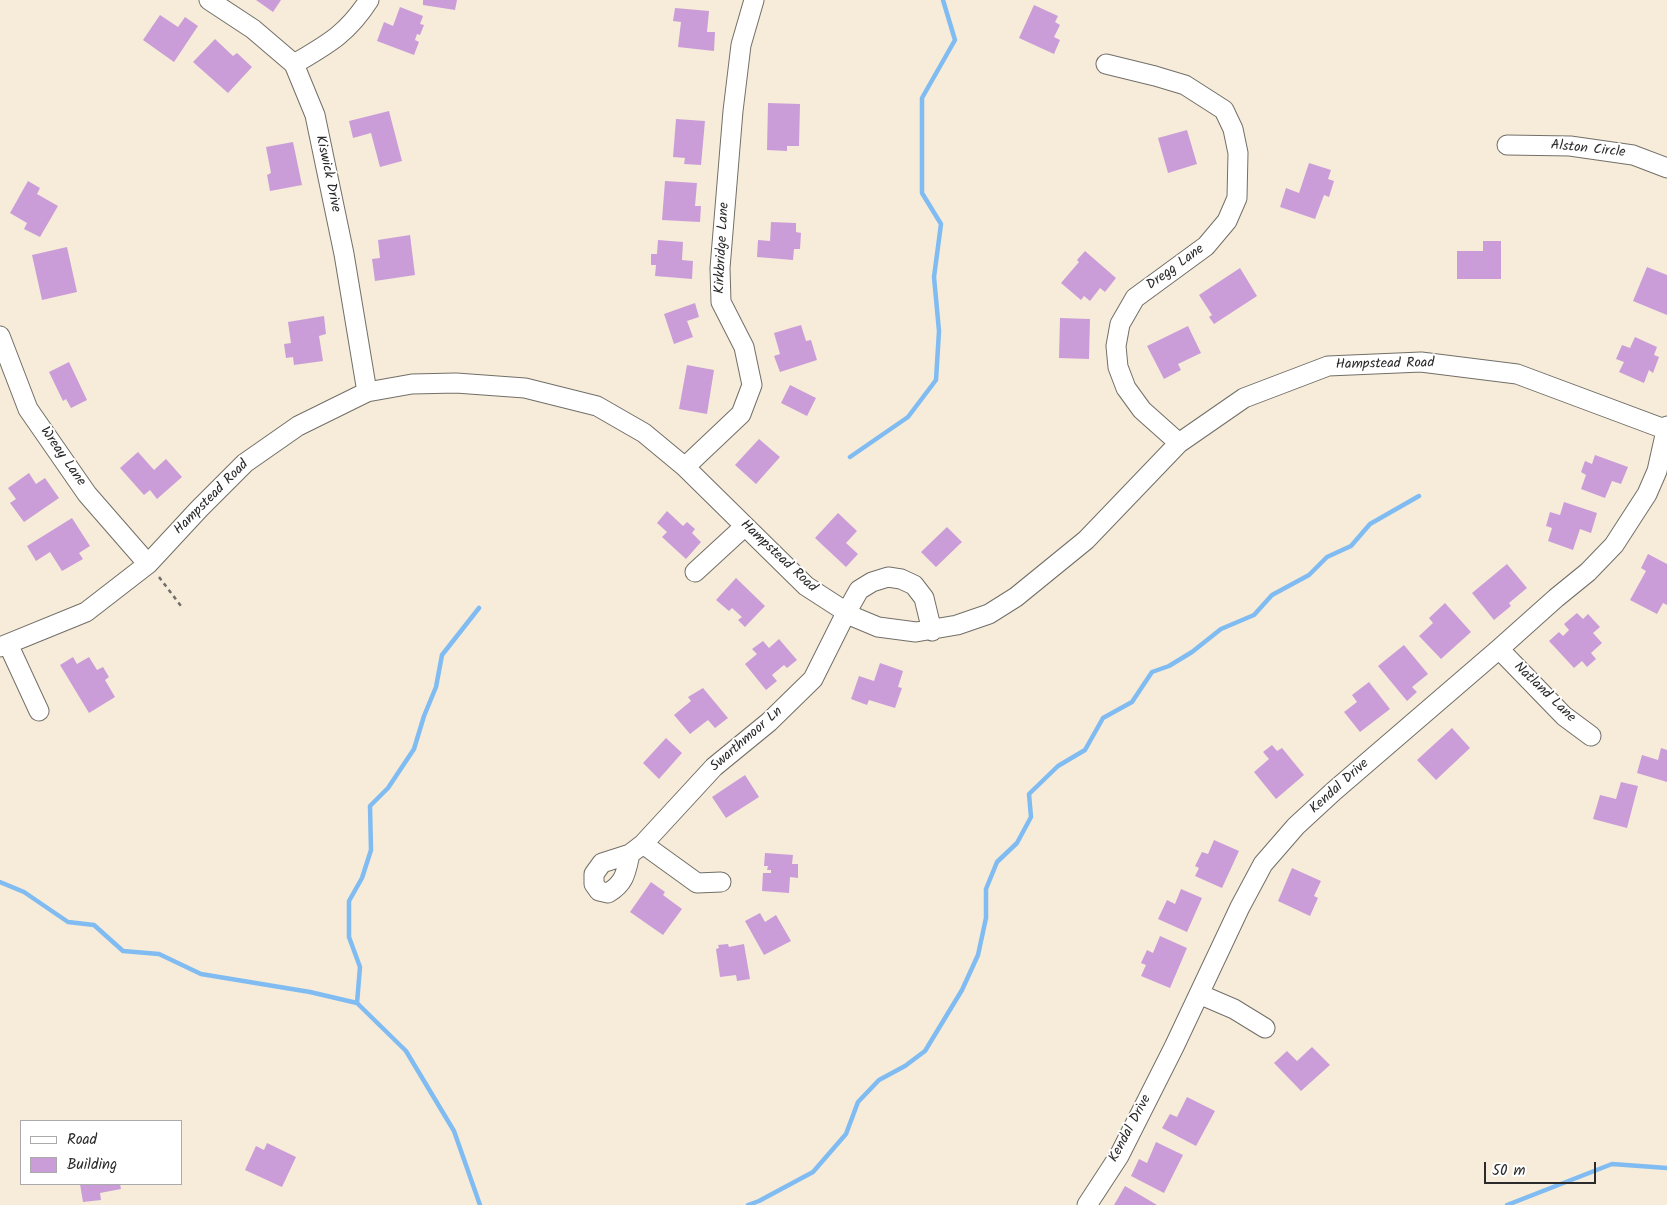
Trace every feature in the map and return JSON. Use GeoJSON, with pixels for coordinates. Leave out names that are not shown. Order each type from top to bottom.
{"type":"FeatureCollection","features":[{"type":"Feature","properties":{"kind":"street","name":"Kiswick Drive"},"geometry":{"type":"LineString","coordinates":[[209,0],[254,29],[294,64],[315,116],[344,254],[367,392]]}},
{"type":"Feature","properties":{"kind":"street"},"geometry":{"type":"LineString","coordinates":[[294,64],[338,37],[358,18],[369,0]]}},
{"type":"Feature","properties":{"kind":"street","name":"Kirkbridge Lane"},"geometry":{"type":"LineString","coordinates":[[684,467],[741,414],[752,385],[744,347],[721,302],[720,268],[733,111],[741,45],[754,0]]}},
{"type":"Feature","properties":{"kind":"street","name":"Dregg Lane"},"geometry":{"type":"LineString","coordinates":[[1106,64],[1185,85],[1224,110],[1235,137],[1238,153],[1237,198],[1227,221],[1206,246],[1135,298],[1120,324],[1116,346],[1118,367],[1126,388],[1142,410],[1179,443]]}},
{"type":"Feature","properties":{"kind":"street","name":"Alston Circle"},"geometry":{"type":"LineString","coordinates":[[1507,145],[1570,146],[1633,155],[1667,168]]}},
{"type":"Feature","properties":{"kind":"street","name":"Wreay Lane"},"geometry":{"type":"LineString","coordinates":[[0,336],[28,409],[87,494],[148,564]]}},
{"type":"Feature","properties":{"kind":"street","name":"Hampstead Road"},"geometry":{"type":"LineString","coordinates":[[4,645],[86,612],[148,564],[199,509],[246,463],[298,426],[367,392],[421,384],[456,383],[525,388],[597,406],[644,433],[684,467],[806,586],[846,612],[878,627],[916,632],[932,631],[957,625],[989,614],[1016,597],[1086,540],[1179,443],[1244,398],[1328,366],[1421,362],[1517,374],[1667,429]]}},
{"type":"Feature","properties":{"kind":"street","name":"Kendal Drive"},"geometry":{"type":"LineString","coordinates":[[1087,1205],[1118,1156],[1263,864],[1296,826],[1334,791],[1588,572],[1614,545],[1647,494],[1657,471],[1667,429]]}},
{"type":"Feature","properties":{"kind":"street"},"geometry":{"type":"LineString","coordinates":[[695,572],[745,526]]}},
{"type":"Feature","properties":{"kind":"street","name":"Swarthmoor Ln"},"geometry":{"type":"LineString","coordinates":[[721,882],[697,882],[636,850],[714,767],[769,722],[813,679],[859,590],[872,582],[888,577],[900,579],[914,585],[924,598],[932,631]]}},
{"type":"Feature","properties":{"kind":"street"},"geometry":{"type":"LineString","coordinates":[[4,645],[40,711]]}},
{"type":"Feature","properties":{"kind":"street","name":"Natland Lane"},"geometry":{"type":"LineString","coordinates":[[1499,649],[1564,716],[1590,736]]}},
{"type":"Feature","properties":{"kind":"street"},"geometry":{"type":"LineString","coordinates":[[1199,994],[1234,1009],[1265,1028]]}},
{"type":"Feature","properties":{"kind":"path"},"geometry":{"type":"LineString","coordinates":[[148,564],[181,606]]}},
{"type":"Feature","properties":{"kind":"building"},"geometry":{"type":"Polygon","coordinates":[[[256,0],[281,0],[273,12],[256,0]]]}},
{"type":"Feature","properties":{"kind":"building"},"geometry":{"type":"Polygon","coordinates":[[[423,0],[457,0],[455,10],[423,5],[423,0]]]}},
{"type":"Feature","properties":{"kind":"building"},"geometry":{"type":"Polygon","coordinates":[[[1034,5],[1058,16],[1055,22],[1060,25],[1054,37],[1060,40],[1054,54],[1019,38],[1034,5]]]}},
{"type":"Feature","properties":{"kind":"building"},"geometry":{"type":"Polygon","coordinates":[[[400,7],[423,16],[420,24],[424,25],[420,35],[417,34],[415,40],[419,42],[414,55],[377,41],[384,22],[393,26],[400,7]]]}},
{"type":"Feature","properties":{"kind":"building"},"geometry":{"type":"Polygon","coordinates":[[[675,8],[709,11],[707,32],[715,32],[714,51],[678,47],[681,22],[673,21],[675,8]]]}},
{"type":"Feature","properties":{"kind":"building"},"geometry":{"type":"Polygon","coordinates":[[[160,15],[178,27],[185,17],[198,26],[174,62],[143,40],[160,15]]]}},
{"type":"Feature","properties":{"kind":"building"},"geometry":{"type":"Polygon","coordinates":[[[215,39],[233,56],[237,53],[252,67],[228,93],[193,62],[215,39]]]}},
{"type":"Feature","properties":{"kind":"building"},"geometry":{"type":"Polygon","coordinates":[[[768,103],[800,104],[799,146],[787,146],[787,151],[767,150],[768,103]]]}},
{"type":"Feature","properties":{"kind":"building"},"geometry":{"type":"Polygon","coordinates":[[[389,111],[402,161],[380,167],[371,133],[353,138],[349,121],[389,111]]]}},
{"type":"Feature","properties":{"kind":"building"},"geometry":{"type":"Polygon","coordinates":[[[676,119],[705,121],[701,165],[684,164],[685,158],[673,157],[676,119]]]}},
{"type":"Feature","properties":{"kind":"building"},"geometry":{"type":"Polygon","coordinates":[[[1187,130],[1197,164],[1168,173],[1158,138],[1187,130]]]}},
{"type":"Feature","properties":{"kind":"building"},"geometry":{"type":"Polygon","coordinates":[[[293,142],[302,185],[270,191],[267,175],[271,173],[266,147],[293,142]]]}},
{"type":"Feature","properties":{"kind":"building"},"geometry":{"type":"Polygon","coordinates":[[[1309,163],[1331,170],[1328,179],[1334,181],[1329,197],[1324,195],[1315,219],[1280,207],[1286,188],[1299,193],[1309,163]]]}},
{"type":"Feature","properties":{"kind":"building"},"geometry":{"type":"Polygon","coordinates":[[[28,181],[40,188],[37,194],[58,206],[40,237],[24,229],[27,223],[10,213],[28,181]]]}},
{"type":"Feature","properties":{"kind":"building"},"geometry":{"type":"Polygon","coordinates":[[[665,181],[697,183],[695,206],[701,206],[700,222],[662,220],[665,181]]]}},
{"type":"Feature","properties":{"kind":"building"},"geometry":{"type":"Polygon","coordinates":[[[771,222],[796,223],[796,232],[801,233],[800,249],[794,249],[793,260],[757,257],[758,240],[770,241],[771,222]]]}},
{"type":"Feature","properties":{"kind":"building"},"geometry":{"type":"Polygon","coordinates":[[[410,235],[415,275],[375,281],[372,259],[380,258],[378,240],[410,235]]]}},
{"type":"Feature","properties":{"kind":"building"},"geometry":{"type":"Polygon","coordinates":[[[658,240],[683,242],[682,260],[693,261],[692,279],[655,276],[656,265],[651,265],[651,254],[657,254],[658,240]]]}},
{"type":"Feature","properties":{"kind":"building"},"geometry":{"type":"Polygon","coordinates":[[[1483,241],[1501,241],[1501,279],[1457,279],[1457,251],[1483,251],[1483,241]]]}},
{"type":"Feature","properties":{"kind":"building"},"geometry":{"type":"Polygon","coordinates":[[[67,247],[77,292],[42,300],[32,255],[67,247]]]}},
{"type":"Feature","properties":{"kind":"building"},"geometry":{"type":"Polygon","coordinates":[[[1085,251],[1116,278],[1105,292],[1100,288],[1090,301],[1084,296],[1081,300],[1061,283],[1079,262],[1077,260],[1085,251]]]}},
{"type":"Feature","properties":{"kind":"building"},"geometry":{"type":"Polygon","coordinates":[[[1647,267],[1667,275],[1667,315],[1633,301],[1647,267]]]}},
{"type":"Feature","properties":{"kind":"building"},"geometry":{"type":"Polygon","coordinates":[[[1240,268],[1257,296],[1214,324],[1209,317],[1212,315],[1199,295],[1240,268]]]}},
{"type":"Feature","properties":{"kind":"building"},"geometry":{"type":"Polygon","coordinates":[[[695,303],[699,317],[687,321],[693,337],[674,344],[664,314],[695,303]]]}},
{"type":"Feature","properties":{"kind":"building"},"geometry":{"type":"Polygon","coordinates":[[[324,316],[326,334],[319,336],[323,361],[294,365],[293,357],[286,358],[284,344],[291,343],[288,322],[324,316]]]}},
{"type":"Feature","properties":{"kind":"building"},"geometry":{"type":"Polygon","coordinates":[[[1060,318],[1090,319],[1089,359],[1059,358],[1060,318]]]}},
{"type":"Feature","properties":{"kind":"building"},"geometry":{"type":"Polygon","coordinates":[[[801,325],[806,341],[811,340],[817,360],[780,372],[774,356],[780,354],[774,333],[801,325]]]}},
{"type":"Feature","properties":{"kind":"building"},"geometry":{"type":"Polygon","coordinates":[[[1188,326],[1201,353],[1178,364],[1181,370],[1164,379],[1147,346],[1188,326]]]}},
{"type":"Feature","properties":{"kind":"building"},"geometry":{"type":"Polygon","coordinates":[[[1635,337],[1657,347],[1654,355],[1659,357],[1653,373],[1649,370],[1644,383],[1619,372],[1624,362],[1616,359],[1622,345],[1630,348],[1635,337]]]}},
{"type":"Feature","properties":{"kind":"building"},"geometry":{"type":"Polygon","coordinates":[[[69,362],[87,400],[71,408],[66,399],[63,401],[49,372],[69,362]]]}},
{"type":"Feature","properties":{"kind":"building"},"geometry":{"type":"Polygon","coordinates":[[[687,365],[714,370],[707,414],[679,409],[687,365]]]}},
{"type":"Feature","properties":{"kind":"building"},"geometry":{"type":"Polygon","coordinates":[[[790,385],[816,398],[807,416],[781,403],[790,385]]]}},
{"type":"Feature","properties":{"kind":"building"},"geometry":{"type":"Polygon","coordinates":[[[759,439],[780,457],[756,484],[735,465],[759,439]]]}},
{"type":"Feature","properties":{"kind":"building"},"geometry":{"type":"Polygon","coordinates":[[[138,452],[154,470],[166,459],[182,477],[157,499],[150,490],[144,495],[120,468],[138,452]]]}},
{"type":"Feature","properties":{"kind":"building"},"geometry":{"type":"Polygon","coordinates":[[[1595,455],[1628,467],[1621,484],[1612,481],[1605,498],[1581,489],[1586,475],[1581,472],[1585,461],[1592,464],[1595,455]]]}},
{"type":"Feature","properties":{"kind":"building"},"geometry":{"type":"Polygon","coordinates":[[[29,473],[36,484],[45,478],[59,498],[24,522],[10,503],[16,499],[8,488],[29,473]]]}},
{"type":"Feature","properties":{"kind":"building"},"geometry":{"type":"Polygon","coordinates":[[[1564,502],[1597,513],[1591,533],[1580,529],[1573,550],[1548,541],[1552,528],[1546,526],[1550,512],[1560,515],[1564,502]]]}},
{"type":"Feature","properties":{"kind":"building"},"geometry":{"type":"Polygon","coordinates":[[[667,511],[683,526],[687,522],[695,529],[692,533],[701,542],[686,559],[662,537],[667,532],[657,523],[667,511]]]}},
{"type":"Feature","properties":{"kind":"building"},"geometry":{"type":"Polygon","coordinates":[[[838,513],[857,531],[846,543],[858,554],[846,567],[815,538],[838,513]]]}},
{"type":"Feature","properties":{"kind":"building"},"geometry":{"type":"Polygon","coordinates":[[[72,518],[90,546],[79,553],[83,559],[62,571],[50,552],[36,561],[27,546],[72,518]]]}},
{"type":"Feature","properties":{"kind":"building"},"geometry":{"type":"Polygon","coordinates":[[[947,527],[962,542],[936,567],[921,552],[947,527]]]}},
{"type":"Feature","properties":{"kind":"building"},"geometry":{"type":"Polygon","coordinates":[[[1648,554],[1667,564],[1667,605],[1663,603],[1657,614],[1630,600],[1646,571],[1641,568],[1648,554]]]}},
{"type":"Feature","properties":{"kind":"building"},"geometry":{"type":"Polygon","coordinates":[[[1507,564],[1527,588],[1509,603],[1511,606],[1494,620],[1472,593],[1507,564]]]}},
{"type":"Feature","properties":{"kind":"building"},"geometry":{"type":"Polygon","coordinates":[[[736,578],[765,606],[745,627],[738,620],[742,617],[732,608],[729,611],[716,600],[736,578]]]}},
{"type":"Feature","properties":{"kind":"building"},"geometry":{"type":"Polygon","coordinates":[[[1445,603],[1471,632],[1441,659],[1419,636],[1433,623],[1429,618],[1445,603]]]}},
{"type":"Feature","properties":{"kind":"building"},"geometry":{"type":"Polygon","coordinates":[[[1577,613],[1583,619],[1588,614],[1600,627],[1593,633],[1602,643],[1591,653],[1596,659],[1587,667],[1582,661],[1574,668],[1549,641],[1559,632],[1563,636],[1569,630],[1564,624],[1577,613]]]}},
{"type":"Feature","properties":{"kind":"building"},"geometry":{"type":"Polygon","coordinates":[[[779,639],[797,660],[787,668],[784,665],[772,675],[777,681],[766,690],[745,664],[757,654],[752,649],[763,641],[769,648],[779,639]]]}},
{"type":"Feature","properties":{"kind":"building"},"geometry":{"type":"Polygon","coordinates":[[[1404,645],[1428,674],[1412,687],[1417,692],[1407,701],[1378,666],[1404,645]]]}},
{"type":"Feature","properties":{"kind":"building"},"geometry":{"type":"Polygon","coordinates":[[[73,657],[77,664],[89,657],[97,670],[103,667],[109,677],[105,680],[115,697],[89,713],[60,665],[73,657]]]}},
{"type":"Feature","properties":{"kind":"building"},"geometry":{"type":"Polygon","coordinates":[[[880,663],[903,671],[898,687],[902,688],[895,708],[869,700],[867,705],[851,699],[859,676],[874,681],[880,663]]]}},
{"type":"Feature","properties":{"kind":"building"},"geometry":{"type":"Polygon","coordinates":[[[1369,682],[1390,709],[1360,732],[1344,712],[1357,702],[1352,695],[1369,682]]]}},
{"type":"Feature","properties":{"kind":"building"},"geometry":{"type":"Polygon","coordinates":[[[703,688],[728,718],[715,728],[708,720],[690,734],[674,715],[691,701],[688,697],[703,688]]]}},
{"type":"Feature","properties":{"kind":"building"},"geometry":{"type":"Polygon","coordinates":[[[1452,728],[1470,748],[1436,780],[1417,760],[1452,728]]]}},
{"type":"Feature","properties":{"kind":"building"},"geometry":{"type":"Polygon","coordinates":[[[666,738],[682,753],[659,779],[643,763],[666,738]]]}},
{"type":"Feature","properties":{"kind":"building"},"geometry":{"type":"Polygon","coordinates":[[[1272,745],[1277,751],[1282,748],[1304,775],[1276,799],[1254,772],[1269,759],[1263,752],[1272,745]]]}},
{"type":"Feature","properties":{"kind":"building"},"geometry":{"type":"Polygon","coordinates":[[[1661,748],[1667,750],[1667,782],[1637,773],[1642,755],[1658,760],[1661,748]]]}},
{"type":"Feature","properties":{"kind":"building"},"geometry":{"type":"Polygon","coordinates":[[[745,775],[759,797],[726,818],[712,797],[745,775]]]}},
{"type":"Feature","properties":{"kind":"building"},"geometry":{"type":"Polygon","coordinates":[[[1621,782],[1638,786],[1627,828],[1593,819],[1600,795],[1616,799],[1621,782]]]}},
{"type":"Feature","properties":{"kind":"building"},"geometry":{"type":"Polygon","coordinates":[[[1214,840],[1239,851],[1222,888],[1195,876],[1199,868],[1195,866],[1202,852],[1208,854],[1214,840]]]}},
{"type":"Feature","properties":{"kind":"building"},"geometry":{"type":"Polygon","coordinates":[[[765,853],[793,855],[792,864],[798,864],[798,878],[790,877],[789,893],[762,891],[763,873],[771,873],[771,870],[767,870],[768,866],[764,866],[765,853]]]}},
{"type":"Feature","properties":{"kind":"building"},"geometry":{"type":"Polygon","coordinates":[[[1292,868],[1321,881],[1314,896],[1318,898],[1310,916],[1278,901],[1292,868]]]}},
{"type":"Feature","properties":{"kind":"building"},"geometry":{"type":"Polygon","coordinates":[[[651,882],[665,892],[663,895],[682,909],[663,935],[630,912],[651,882]]]}},
{"type":"Feature","properties":{"kind":"building"},"geometry":{"type":"Polygon","coordinates":[[[1181,889],[1202,898],[1187,932],[1158,919],[1167,900],[1175,904],[1181,889]]]}},
{"type":"Feature","properties":{"kind":"building"},"geometry":{"type":"Polygon","coordinates":[[[760,913],[765,922],[776,915],[791,941],[764,955],[745,921],[760,913]]]}},
{"type":"Feature","properties":{"kind":"building"},"geometry":{"type":"Polygon","coordinates":[[[1160,936],[1187,948],[1170,988],[1141,976],[1146,965],[1141,963],[1147,950],[1153,953],[1160,936]]]}},
{"type":"Feature","properties":{"kind":"building"},"geometry":{"type":"Polygon","coordinates":[[[728,944],[729,947],[744,944],[750,979],[737,981],[736,975],[720,977],[716,949],[719,948],[718,945],[728,944]]]}},
{"type":"Feature","properties":{"kind":"building"},"geometry":{"type":"Polygon","coordinates":[[[1312,1047],[1330,1065],[1301,1091],[1274,1063],[1287,1051],[1297,1061],[1312,1047]]]}},
{"type":"Feature","properties":{"kind":"building"},"geometry":{"type":"Polygon","coordinates":[[[1187,1097],[1215,1111],[1196,1146],[1162,1128],[1170,1114],[1177,1117],[1187,1097]]]}},
{"type":"Feature","properties":{"kind":"building"},"geometry":{"type":"Polygon","coordinates":[[[1156,1142],[1183,1155],[1164,1193],[1131,1176],[1139,1159],[1147,1163],[1156,1142]]]}},
{"type":"Feature","properties":{"kind":"building"},"geometry":{"type":"Polygon","coordinates":[[[267,1143],[296,1157],[282,1187],[245,1170],[256,1146],[264,1150],[267,1143]]]}},
{"type":"Feature","properties":{"kind":"building"},"geometry":{"type":"Polygon","coordinates":[[[80,1185],[120,1185],[121,1189],[100,1193],[101,1200],[83,1202],[80,1185]]]}},
{"type":"Feature","properties":{"kind":"building"},"geometry":{"type":"Polygon","coordinates":[[[1125,1186],[1157,1205],[1114,1205],[1125,1186]]]}},
{"type":"Feature","properties":{"kind":"waterway"},"geometry":{"type":"LineString","coordinates":[[850,457],[908,417],[936,380],[939,331],[934,277],[941,224],[922,193],[922,98],[955,40],[943,0]]}},
{"type":"Feature","properties":{"kind":"waterway"},"geometry":{"type":"LineString","coordinates":[[748,1205],[813,1172],[846,1134],[858,1102],[879,1080],[905,1066],[925,1051],[962,990],[978,955],[986,918],[986,889],[997,862],[1017,843],[1031,817],[1029,794],[1058,766],[1085,750],[1103,718],[1132,702],[1152,672],[1169,666],[1192,652],[1221,629],[1254,615],[1272,595],[1309,575],[1327,557],[1351,546],[1370,524],[1419,496]]}},
{"type":"Feature","properties":{"kind":"waterway"},"geometry":{"type":"LineString","coordinates":[[479,608],[442,655],[436,687],[424,716],[414,749],[388,788],[370,806],[371,850],[362,878],[349,901],[349,937],[360,967],[357,1003],[406,1051],[454,1131],[480,1205]]}},
{"type":"Feature","properties":{"kind":"waterway"},"geometry":{"type":"LineString","coordinates":[[0,882],[24,892],[68,922],[94,925],[123,951],[159,954],[201,974],[310,992],[357,1003]]}},
{"type":"Feature","properties":{"kind":"waterway"},"geometry":{"type":"LineString","coordinates":[[1507,1205],[1612,1164],[1667,1168]]}}]}
